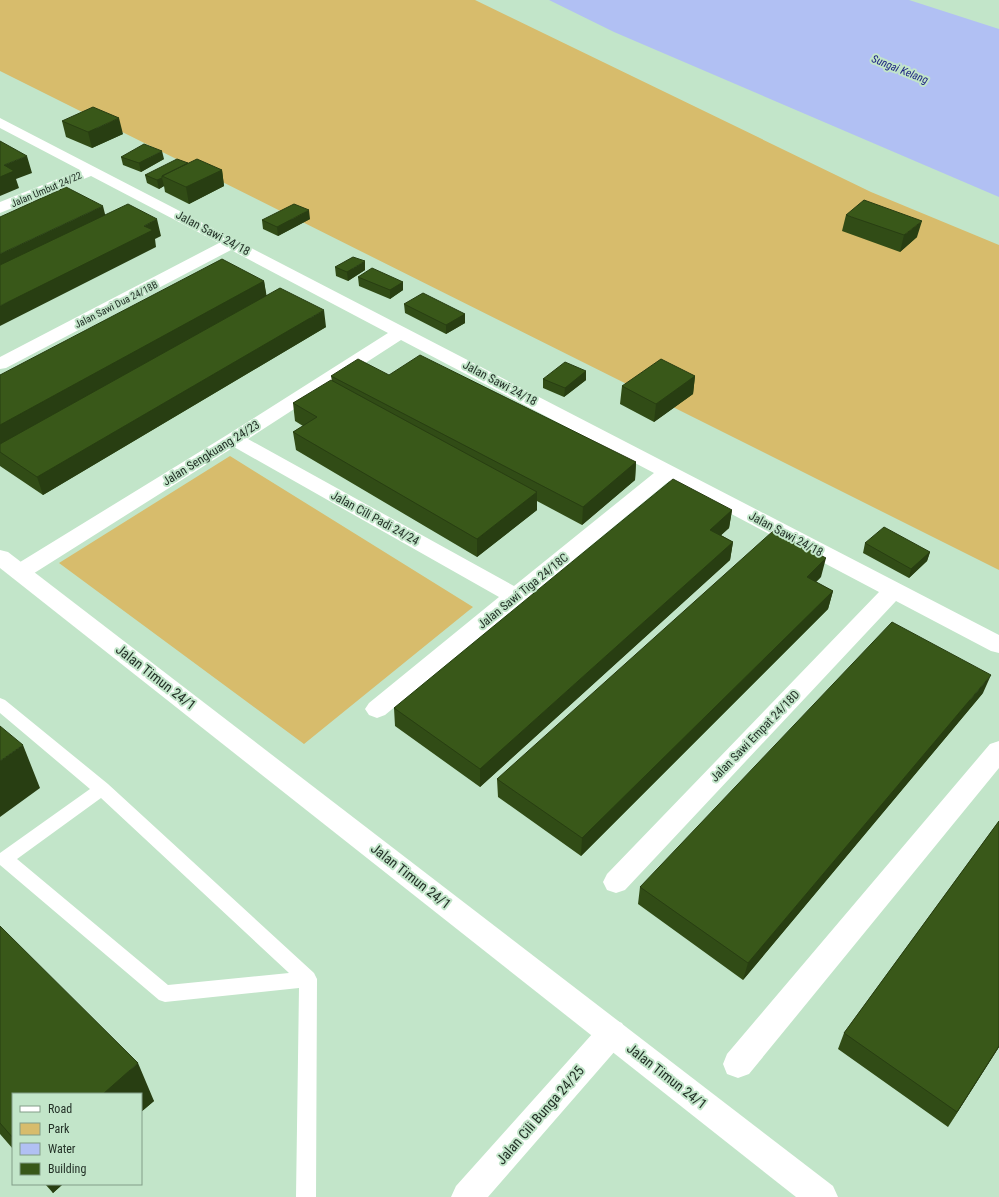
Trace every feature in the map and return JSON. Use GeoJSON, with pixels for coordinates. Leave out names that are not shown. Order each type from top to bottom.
{"type":"FeatureCollection","features":[{"type":"Feature","properties":{"kind":"street","name":"Jalan Sawi 24/18"},"geometry":{"type":"LineString","coordinates":[[0,122],[999,645]]}},
{"type":"Feature","properties":{"kind":"street","name":"Jalan Umbut 24/22"},"geometry":{"type":"LineString","coordinates":[[0,208],[92,170]]}},
{"type":"Feature","properties":{"kind":"street","name":"Jalan Sawi Dua 24/18B"},"geometry":{"type":"LineString","coordinates":[[0,364],[232,243]]}},
{"type":"Feature","properties":{"kind":"street","name":"Jalan Sengkuang 24/23"},"geometry":{"type":"LineString","coordinates":[[10,564],[234,439],[401,332]]}},
{"type":"Feature","properties":{"kind":"street","name":"Jalan Cili Padi 24/24"},"geometry":{"type":"LineString","coordinates":[[234,439],[516,597]]}},
{"type":"Feature","properties":{"kind":"street","name":"Jalan Sawi Tiga 24/18C"},"geometry":{"type":"LineString","coordinates":[[377,709],[668,472]]}},
{"type":"Feature","properties":{"kind":"street","name":"Jalan Timun 24/1"},"geometry":{"type":"LineString","coordinates":[[10,564],[822,1197]]}},
{"type":"Feature","properties":{"kind":"street","name":"Jalan Sawi Empat 24/18D"},"geometry":{"type":"LineString","coordinates":[[616,882],[894,590]]}},
{"type":"Feature","properties":{"kind":"street"},"geometry":{"type":"LineString","coordinates":[[738,1064],[999,751]]}},
{"type":"Feature","properties":{"kind":"street","name":"Jalan Cili Bunga 24/25"},"geometry":{"type":"LineString","coordinates":[[467,1197],[612,1033]]}},
{"type":"Feature","properties":{"kind":"lane"},"geometry":{"type":"LineString","coordinates":[[0,704],[102,789],[308,979],[306,1197]]}},
{"type":"Feature","properties":{"kind":"lane"},"geometry":{"type":"LineString","coordinates":[[102,789],[5,859],[165,994],[308,979]]}},
{"type":"Feature","properties":{"kind":"green space"},"geometry":{"type":"Polygon","coordinates":[[[0,0],[475,0],[871,192],[999,245],[999,570],[0,71],[0,0]]]}},
{"type":"Feature","properties":{"kind":"green space"},"geometry":{"type":"Polygon","coordinates":[[[230,456],[473,607],[304,744],[59,563],[230,456]]]}},
{"type":"Feature","properties":{"kind":"water","name":"Sungai Kelang"},"geometry":{"type":"Polygon","coordinates":[[[549,0],[909,0],[999,29],[999,197],[614,32],[549,0]]]}},
{"type":"Feature","properties":{"kind":"building"},"geometry":{"type":"Polygon","coordinates":[[[93,107],[119,118],[88,132],[62,121],[93,107]]]}},
{"type":"Feature","properties":{"kind":"building"},"geometry":{"type":"Polygon","coordinates":[[[0,141],[27,156],[4,165],[14,171],[0,177],[0,141]]]}},
{"type":"Feature","properties":{"kind":"building"},"geometry":{"type":"Polygon","coordinates":[[[144,144],[162,151],[139,163],[121,157],[144,144]]]}},
{"type":"Feature","properties":{"kind":"building"},"geometry":{"type":"Polygon","coordinates":[[[177,159],[188,163],[157,180],[145,175],[177,159]]]}},
{"type":"Feature","properties":{"kind":"building"},"geometry":{"type":"Polygon","coordinates":[[[197,159],[222,170],[186,187],[162,176],[197,159]]]}},
{"type":"Feature","properties":{"kind":"building"},"geometry":{"type":"Polygon","coordinates":[[[66,187],[103,206],[0,254],[0,217],[66,187]]]}},
{"type":"Feature","properties":{"kind":"building"},"geometry":{"type":"Polygon","coordinates":[[[864,200],[922,221],[904,235],[846,215],[864,200]]]}},
{"type":"Feature","properties":{"kind":"building"},"geometry":{"type":"Polygon","coordinates":[[[128,204],[157,219],[144,226],[153,230],[0,306],[0,265],[128,204]]]}},
{"type":"Feature","properties":{"kind":"building"},"geometry":{"type":"Polygon","coordinates":[[[294,204],[309,210],[277,227],[262,220],[294,204]]]}},
{"type":"Feature","properties":{"kind":"building"},"geometry":{"type":"Polygon","coordinates":[[[353,257],[365,261],[347,272],[335,267],[353,257]]]}},
{"type":"Feature","properties":{"kind":"building"},"geometry":{"type":"Polygon","coordinates":[[[222,259],[264,281],[0,425],[0,375],[222,259]]]}},
{"type":"Feature","properties":{"kind":"building"},"geometry":{"type":"Polygon","coordinates":[[[372,268],[403,282],[390,290],[358,277],[372,268]]]}},
{"type":"Feature","properties":{"kind":"building"},"geometry":{"type":"Polygon","coordinates":[[[280,288],[324,310],[37,477],[0,452],[0,444],[280,288]]]}},
{"type":"Feature","properties":{"kind":"building"},"geometry":{"type":"Polygon","coordinates":[[[423,293],[465,314],[446,325],[404,304],[423,293]]]}},
{"type":"Feature","properties":{"kind":"building"},"geometry":{"type":"Polygon","coordinates":[[[420,355],[636,462],[583,507],[331,376],[358,359],[389,375],[420,355]]]}},
{"type":"Feature","properties":{"kind":"building"},"geometry":{"type":"Polygon","coordinates":[[[661,359],[695,376],[656,404],[622,386],[661,359]]]}},
{"type":"Feature","properties":{"kind":"building"},"geometry":{"type":"Polygon","coordinates":[[[565,362],[586,371],[565,388],[543,379],[565,362]]]}},
{"type":"Feature","properties":{"kind":"building"},"geometry":{"type":"Polygon","coordinates":[[[331,380],[537,492],[477,539],[293,432],[317,417],[293,403],[331,380]]]}},
{"type":"Feature","properties":{"kind":"building"},"geometry":{"type":"Polygon","coordinates":[[[673,479],[732,510],[710,530],[733,542],[480,769],[394,708],[673,479]]]}},
{"type":"Feature","properties":{"kind":"building"},"geometry":{"type":"Polygon","coordinates":[[[884,527],[930,552],[911,569],[865,543],[884,527]]]}},
{"type":"Feature","properties":{"kind":"building"},"geometry":{"type":"Polygon","coordinates":[[[773,531],[826,558],[807,577],[833,591],[582,838],[497,779],[773,531]]]}},
{"type":"Feature","properties":{"kind":"building"},"geometry":{"type":"Polygon","coordinates":[[[892,622],[991,675],[748,963],[640,887],[892,622]]]}},
{"type":"Feature","properties":{"kind":"building"},"geometry":{"type":"Polygon","coordinates":[[[0,726],[23,745],[0,761],[0,726]]]}},
{"type":"Feature","properties":{"kind":"building"},"geometry":{"type":"Polygon","coordinates":[[[999,821],[999,1046],[957,1112],[844,1033],[999,821]]]}},
{"type":"Feature","properties":{"kind":"building"},"geometry":{"type":"Polygon","coordinates":[[[0,926],[138,1063],[104,1093],[12,1093],[12,1137],[0,1123],[0,926]]]}}]}
